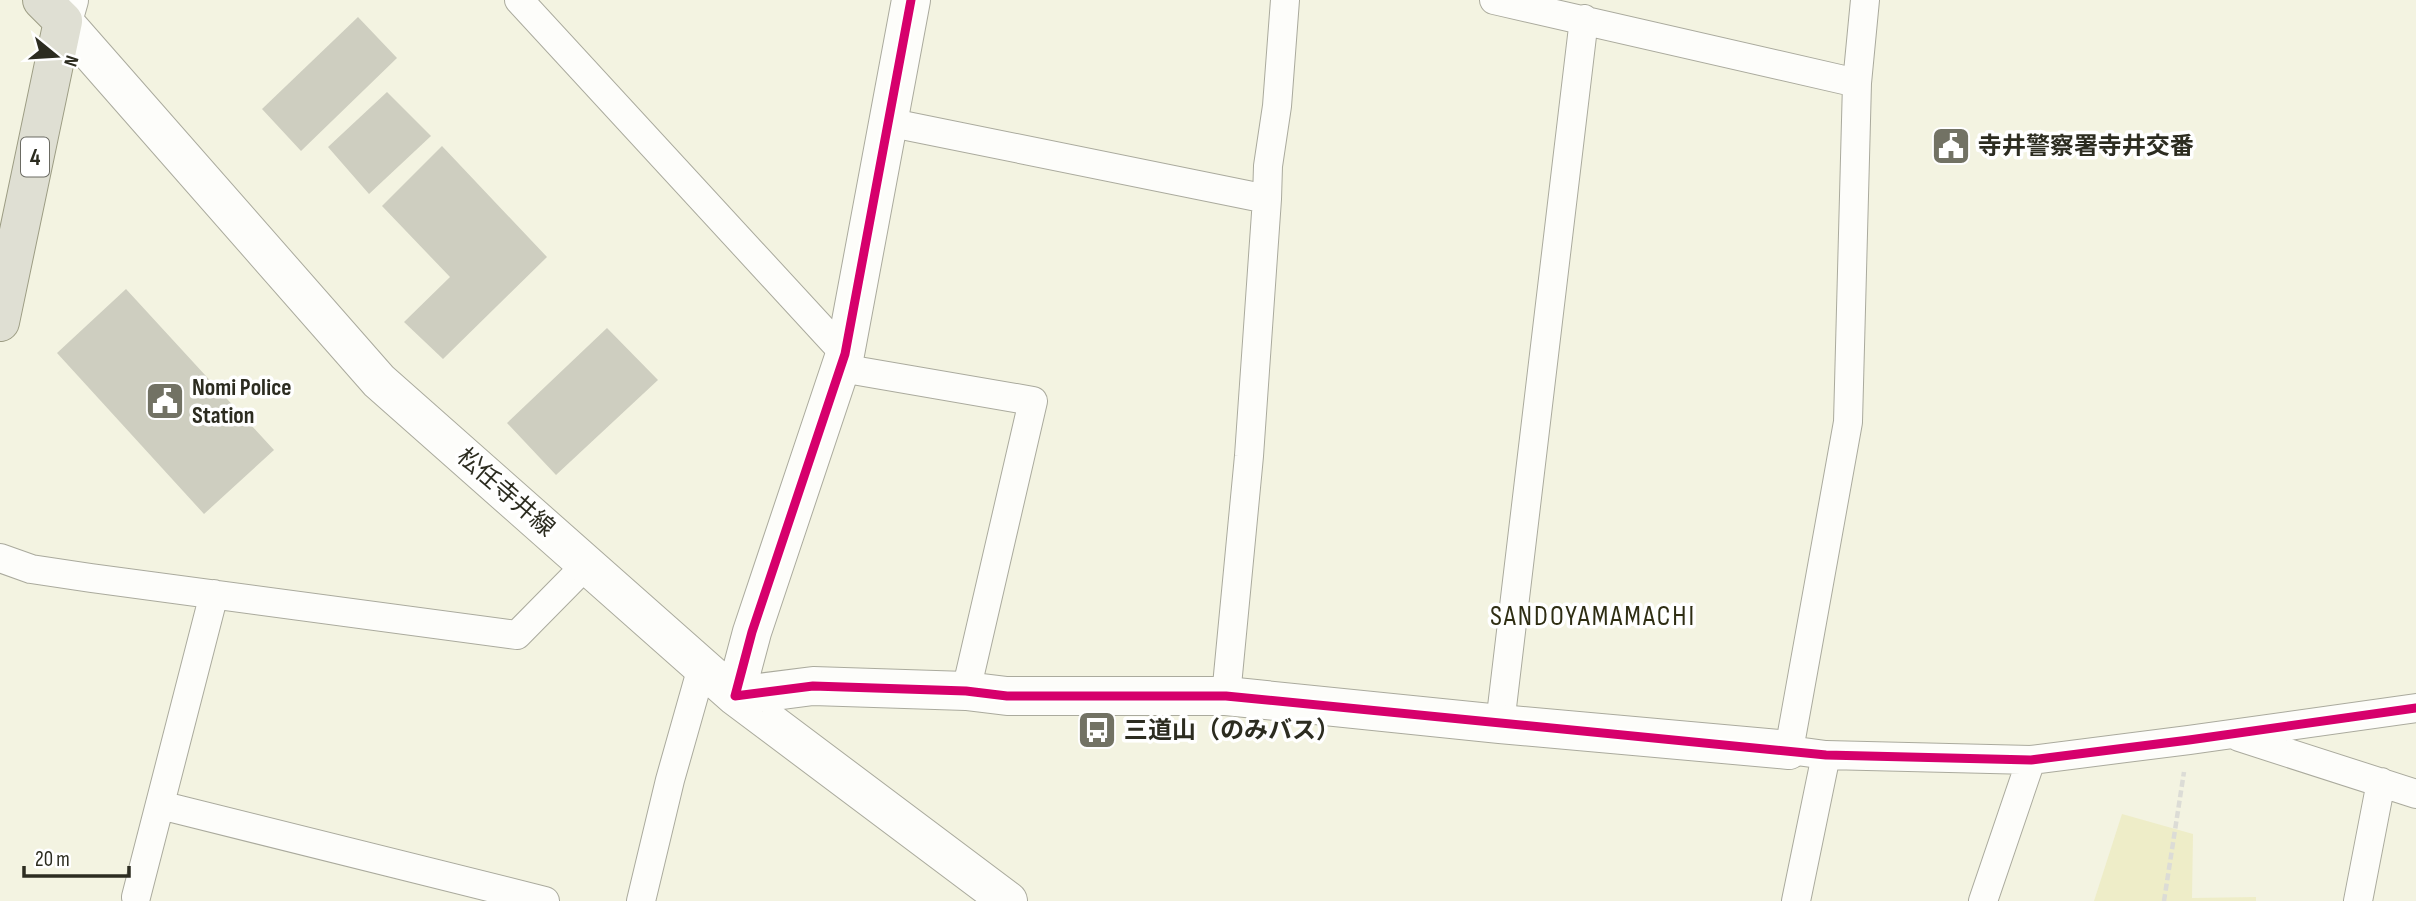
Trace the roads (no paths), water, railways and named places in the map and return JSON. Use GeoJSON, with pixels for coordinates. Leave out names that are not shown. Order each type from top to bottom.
{"type":"FeatureCollection","features":[{"type":"Feature","properties":{"kind":"main road","name":"4"},"geometry":{"type":"LineString","coordinates":[[0,322],[58,7]]}},
{"type":"Feature","properties":{"kind":"street"},"geometry":{"type":"LineString","coordinates":[[519,0],[843,361],[1033,401],[966,691]]}},
{"type":"Feature","properties":{"kind":"street"},"geometry":{"type":"LineString","coordinates":[[911,0],[843,361],[752,632],[735,696],[813,686],[966,691],[1007,696],[1226,696],[1826,755],[2031,760],[2416,708]]}},
{"type":"Feature","properties":{"kind":"street"},"geometry":{"type":"LineString","coordinates":[[1226,696],[1249,456],[1268,166],[1278,106],[1284,0]]}},
{"type":"Feature","properties":{"kind":"street"},"geometry":{"type":"LineString","coordinates":[[1494,0],[1857,83]]}},
{"type":"Feature","properties":{"kind":"street"},"geometry":{"type":"LineString","coordinates":[[1788,750],[1848,422],[1857,83],[1865,0]]}},
{"type":"Feature","properties":{"kind":"street","name":"松任寺井線"},"geometry":{"type":"LineString","coordinates":[[58,7],[379,381],[735,696],[1008,901]]}},
{"type":"Feature","properties":{"kind":"street"},"geometry":{"type":"LineString","coordinates":[[1500,724],[1584,19]]}},
{"type":"Feature","properties":{"kind":"street"},"geometry":{"type":"LineString","coordinates":[[887,122],[1267,200]]}},
{"type":"Feature","properties":{"kind":"street"},"geometry":{"type":"LineString","coordinates":[[0,558],[31,569],[517,635],[587,564]]}},
{"type":"Feature","properties":{"kind":"street"},"geometry":{"type":"LineString","coordinates":[[136,897],[214,594]]}},
{"type":"Feature","properties":{"kind":"street"},"geometry":{"type":"LineString","coordinates":[[642,901],[670,780],[702,667]]}},
{"type":"Feature","properties":{"kind":"street"},"geometry":{"type":"LineString","coordinates":[[2231,734],[2416,794]]}},
{"type":"Feature","properties":{"kind":"street"},"geometry":{"type":"LineString","coordinates":[[1796,901],[1826,755]]}},
{"type":"Feature","properties":{"kind":"street"},"geometry":{"type":"LineString","coordinates":[[1983,901],[2031,760]]}},
{"type":"Feature","properties":{"kind":"street"},"geometry":{"type":"LineString","coordinates":[[2358,901],[2381,782]]}},
{"type":"Feature","properties":{"kind":"street"},"geometry":{"type":"LineString","coordinates":[[160,806],[545,901]]}},
{"type":"Feature","properties":{"kind":"place","name":"寺井警察署寺井交番"},"geometry":{"type":"Point","coordinates":[1951,146]}},
{"type":"Feature","properties":{"kind":"place","name":"Nomi Police Station"},"geometry":{"type":"Point","coordinates":[165,401]}},
{"type":"Feature","properties":{"kind":"place","name":"三道山（のみバス）"},"geometry":{"type":"Point","coordinates":[1097,730]}},
{"type":"Feature","properties":{"kind":"district","name":"SANDOYAMAMACHI"},"geometry":{"type":"Point","coordinates":[1593,615]}}]}
